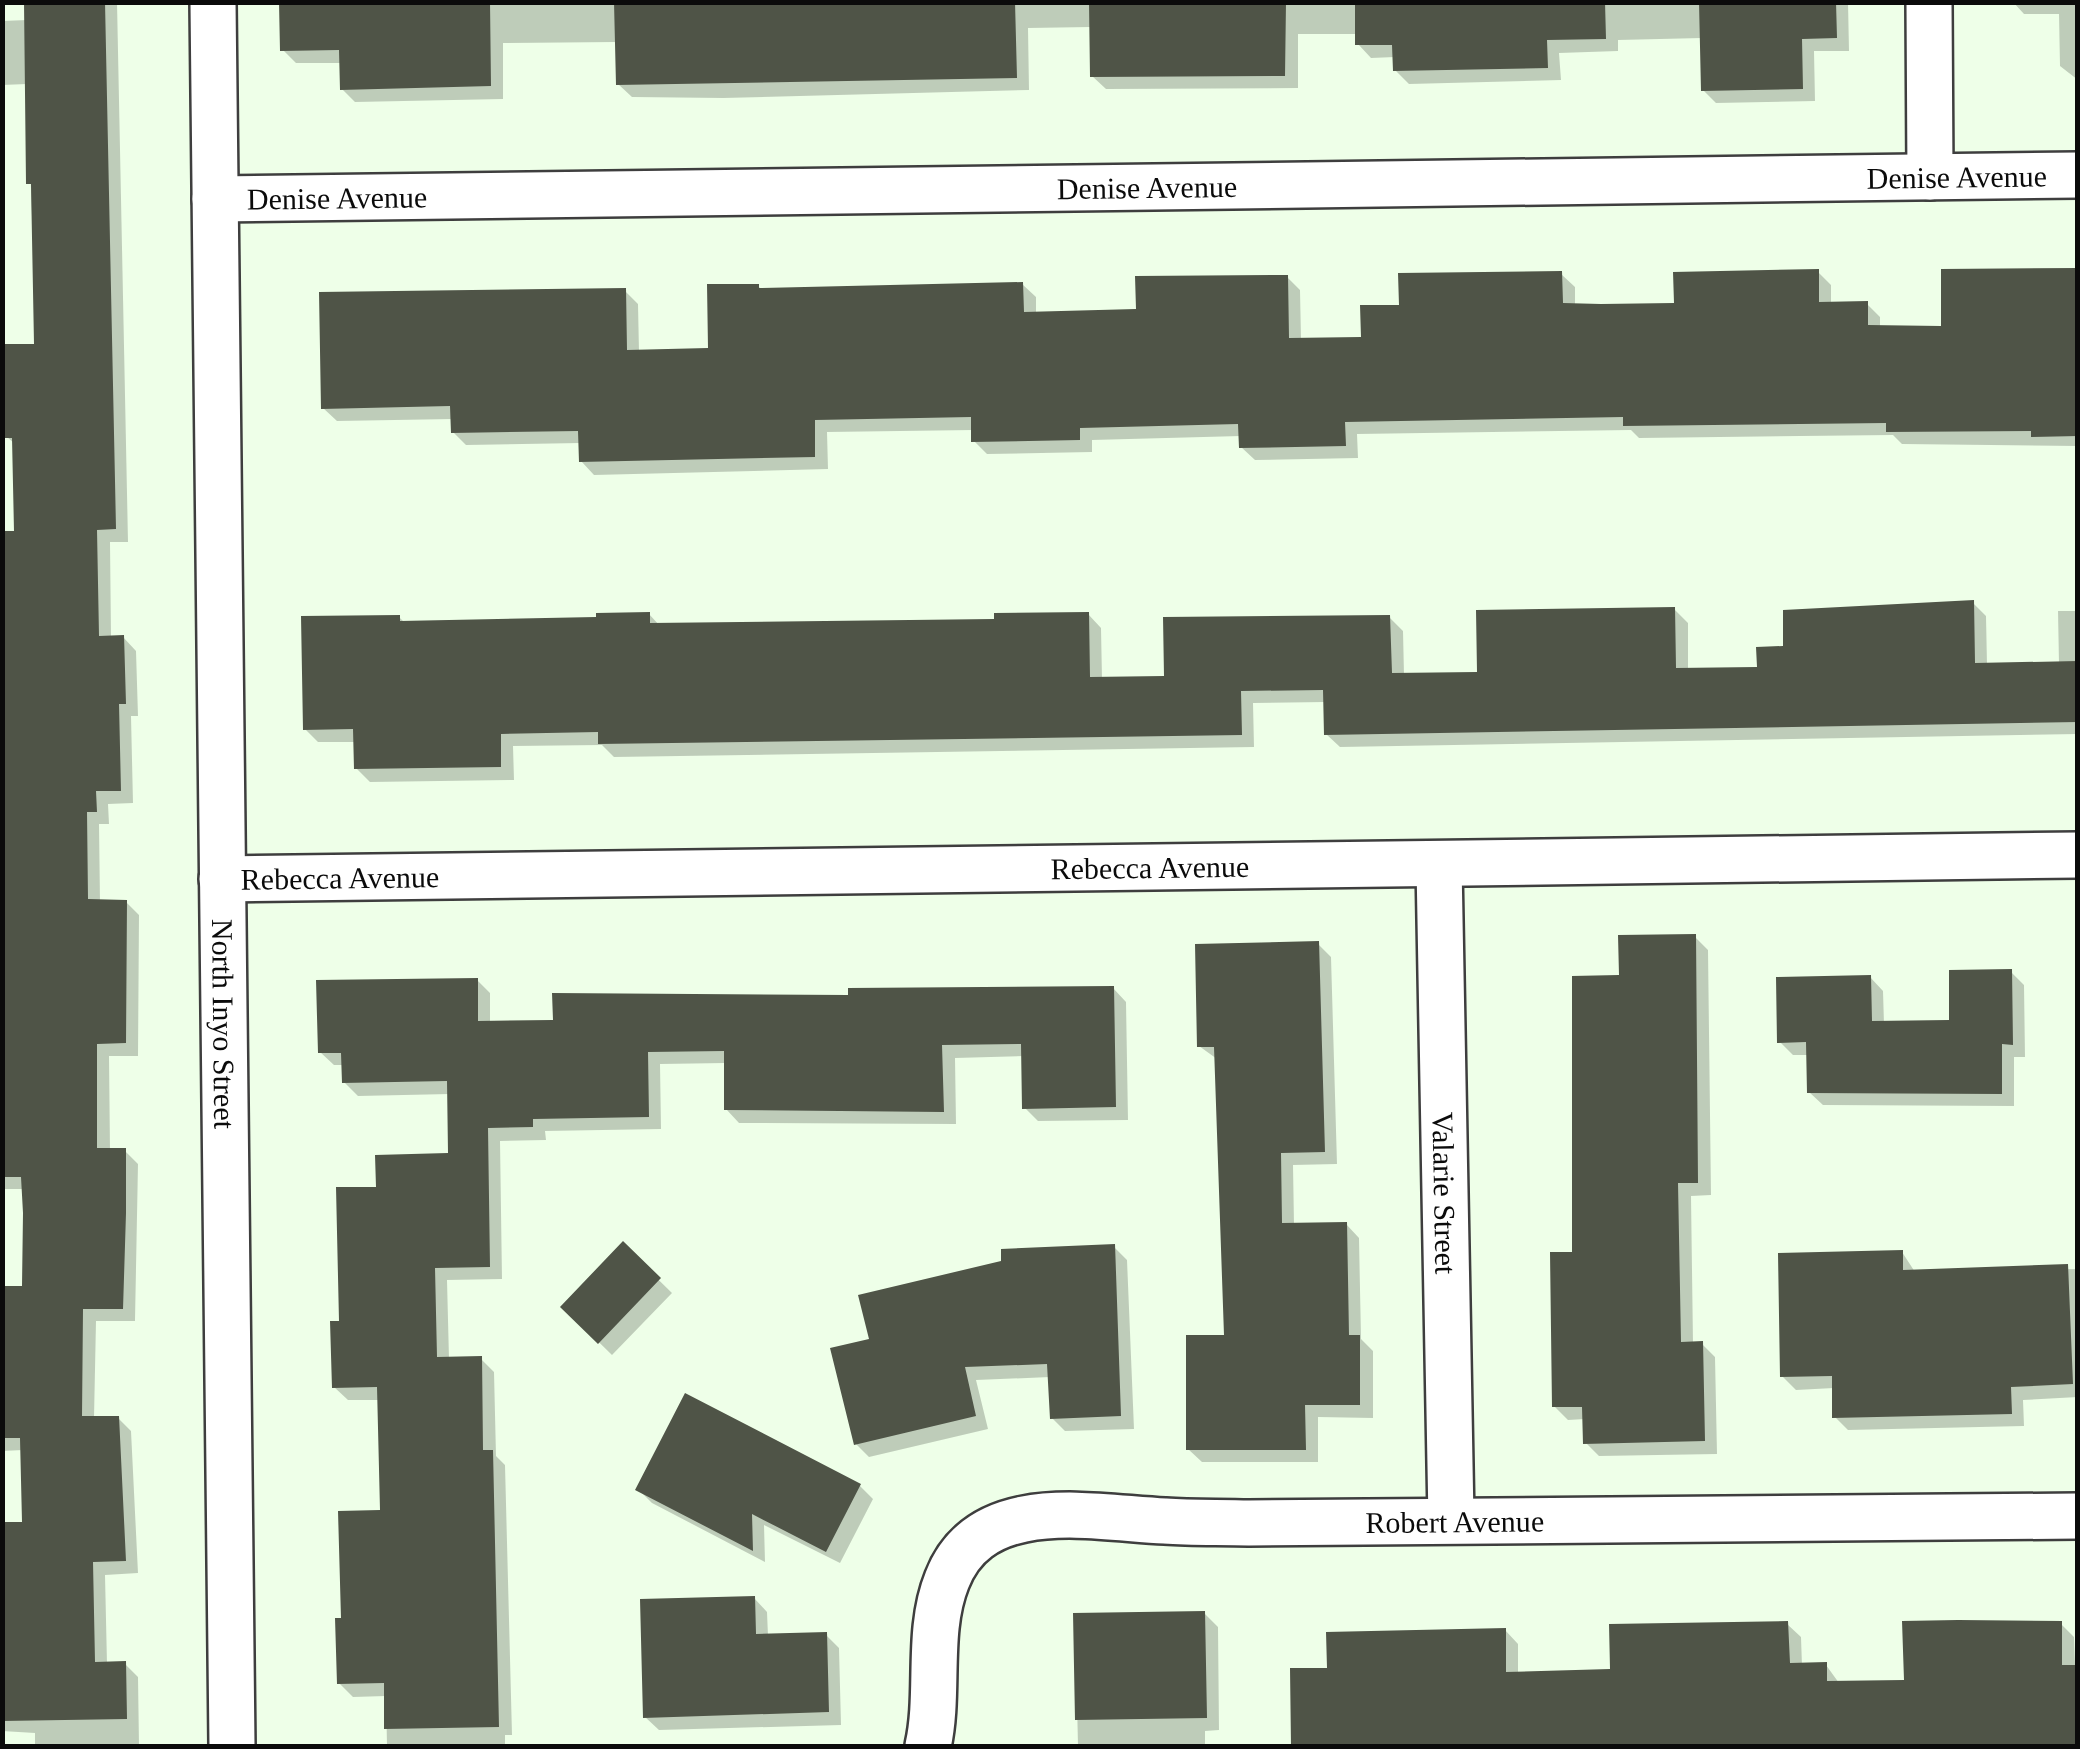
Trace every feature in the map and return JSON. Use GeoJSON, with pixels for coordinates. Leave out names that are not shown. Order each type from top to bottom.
{"type":"FeatureCollection","features":[{"type":"Feature","properties":{"kind":"street","name":"North Inyo Street"},"geometry":{"type":"LineString","coordinates":[[213,2],[232,1746]]}},
{"type":"Feature","properties":{"kind":"street"},"geometry":{"type":"LineString","coordinates":[[1929,2],[1930,177]]}},
{"type":"Feature","properties":{"kind":"street","name":"Denise Avenue"},"geometry":{"type":"LineString","coordinates":[[215,199],[2078,175]]}},
{"type":"Feature","properties":{"kind":"street","name":"Rebecca Avenue"},"geometry":{"type":"LineString","coordinates":[[222,879],[2078,855]]}},
{"type":"Feature","properties":{"kind":"street","name":"Valarie Street"},"geometry":{"type":"LineString","coordinates":[[1438,865],[1451,1519]]}},
{"type":"Feature","properties":{"kind":"street","name":"Robert Avenue"},"geometry":{"type":"LineString","coordinates":[[928,1746],[947,1577],[977,1539],[1031,1515],[1108,1514],[1162,1521],[1250,1523],[2078,1516]]}},
{"type":"Feature","properties":{"kind":"building"},"geometry":{"type":"Polygon","coordinates":[[[24,2],[105,2],[116,529],[97,530],[99,636],[124,635],[126,704],[119,704],[121,791],[96,791],[97,812],[87,812],[88,899],[127,900],[126,1043],[97,1044],[97,1148],[126,1148],[126,1213],[123,1309],[83,1309],[82,1416],[119,1416],[126,1561],[93,1562],[95,1662],[126,1661],[127,1719],[2,1721],[2,1522],[22,1522],[20,1438],[2,1438],[2,1286],[22,1286],[23,1213],[21,1177],[2,1177],[2,531],[14,531],[12,438],[4,438],[3,344],[34,344],[31,184],[26,184],[24,2]]]}},
{"type":"Feature","properties":{"kind":"building"},"geometry":{"type":"Polygon","coordinates":[[[279,2],[490,2],[491,86],[340,90],[339,50],[280,51],[279,2]]]}},
{"type":"Feature","properties":{"kind":"building"},"geometry":{"type":"Polygon","coordinates":[[[614,2],[1015,2],[1017,78],[616,85],[614,2]]]}},
{"type":"Feature","properties":{"kind":"building"},"geometry":{"type":"Polygon","coordinates":[[[1089,2],[1286,2],[1285,76],[1090,77],[1089,2]]]}},
{"type":"Feature","properties":{"kind":"building"},"geometry":{"type":"Polygon","coordinates":[[[1355,2],[1605,2],[1606,39],[1547,40],[1548,68],[1393,71],[1392,45],[1355,45],[1355,2]]]}},
{"type":"Feature","properties":{"kind":"building"},"geometry":{"type":"Polygon","coordinates":[[[1699,2],[1836,2],[1837,38],[1802,39],[1803,89],[1701,91],[1699,2]]]}},
{"type":"Feature","properties":{"kind":"building"},"geometry":{"type":"Polygon","coordinates":[[[2078,268],[2078,436],[2031,437],[2031,431],[1886,432],[1886,423],[1623,426],[1623,417],[1345,422],[1346,446],[1239,448],[1238,424],[1080,428],[1080,440],[971,442],[971,417],[815,420],[815,457],[579,462],[578,431],[451,433],[450,406],[321,409],[319,292],[626,288],[627,350],[708,348],[707,284],[759,284],[759,288],[1023,282],[1024,312],[1136,309],[1135,276],[1288,275],[1289,338],[1361,337],[1360,305],[1399,305],[1398,273],[1562,271],[1563,303],[1601,304],[1674,303],[1673,272],[1819,269],[1819,302],[1868,301],[1868,325],[1941,326],[1941,269],[2078,268]]]}},
{"type":"Feature","properties":{"kind":"building"},"geometry":{"type":"Polygon","coordinates":[[[1974,600],[1975,663],[2078,661],[2078,722],[1324,735],[1323,690],[1241,691],[1242,735],[598,744],[598,732],[501,734],[501,767],[354,769],[353,729],[303,730],[301,616],[400,615],[400,621],[596,617],[596,613],[650,612],[650,623],[994,619],[994,613],[1089,612],[1090,677],[1164,676],[1163,617],[1390,615],[1392,673],[1477,672],[1476,610],[1675,607],[1676,668],[1757,667],[1756,647],[1783,646],[1783,610],[1974,600]]]}},
{"type":"Feature","properties":{"kind":"building"},"geometry":{"type":"Polygon","coordinates":[[[1696,934],[1698,1183],[1678,1183],[1681,1342],[1703,1341],[1705,1441],[1583,1444],[1582,1407],[1552,1407],[1550,1252],[1572,1252],[1572,976],[1619,975],[1618,935],[1696,934]]]}},
{"type":"Feature","properties":{"kind":"building"},"geometry":{"type":"Polygon","coordinates":[[[1319,941],[1325,1152],[1281,1153],[1282,1223],[1347,1222],[1349,1335],[1360,1335],[1360,1405],[1305,1405],[1306,1450],[1186,1450],[1186,1335],[1224,1335],[1214,1047],[1197,1047],[1195,944],[1319,941]]]}},
{"type":"Feature","properties":{"kind":"building"},"geometry":{"type":"Polygon","coordinates":[[[2012,969],[2013,1045],[2002,1044],[2002,1094],[1807,1093],[1806,1042],[1777,1043],[1776,977],[1871,975],[1872,1021],[1949,1020],[1949,970],[2012,969]]]}},
{"type":"Feature","properties":{"kind":"building"},"geometry":{"type":"Polygon","coordinates":[[[478,978],[478,1021],[553,1020],[552,993],[848,995],[848,988],[1114,986],[1116,1107],[1022,1109],[1021,1044],[942,1045],[944,1112],[724,1110],[724,1051],[648,1052],[649,1117],[533,1119],[533,1127],[488,1128],[490,1267],[435,1268],[437,1357],[482,1356],[483,1450],[493,1450],[499,1727],[384,1729],[384,1683],[337,1684],[335,1618],[341,1618],[338,1511],[380,1510],[377,1387],[332,1388],[330,1321],[339,1321],[336,1187],[376,1187],[375,1155],[448,1153],[447,1081],[342,1083],[341,1053],[318,1053],[316,980],[478,978]]]}},
{"type":"Feature","properties":{"kind":"building"},"geometry":{"type":"Polygon","coordinates":[[[623,1241],[661,1278],[598,1344],[560,1307],[623,1241]]]}},
{"type":"Feature","properties":{"kind":"building"},"geometry":{"type":"Polygon","coordinates":[[[1115,1244],[1121,1416],[1050,1419],[1047,1364],[965,1367],[976,1416],[854,1445],[830,1348],[869,1339],[858,1295],[1001,1261],[1001,1249],[1115,1244]]]}},
{"type":"Feature","properties":{"kind":"building"},"geometry":{"type":"Polygon","coordinates":[[[1903,1250],[1903,1270],[2068,1264],[2073,1384],[2011,1387],[2012,1414],[1832,1418],[1832,1376],[1780,1377],[1778,1253],[1903,1250]]]}},
{"type":"Feature","properties":{"kind":"building"},"geometry":{"type":"Polygon","coordinates":[[[685,1393],[861,1484],[826,1552],[752,1514],[753,1551],[635,1490],[685,1393]]]}},
{"type":"Feature","properties":{"kind":"building"},"geometry":{"type":"Polygon","coordinates":[[[755,1596],[756,1634],[827,1632],[829,1712],[643,1718],[640,1599],[755,1596]]]}},
{"type":"Feature","properties":{"kind":"building"},"geometry":{"type":"Polygon","coordinates":[[[1205,1611],[1207,1718],[1075,1720],[1073,1613],[1205,1611]]]}},
{"type":"Feature","properties":{"kind":"building"},"geometry":{"type":"Polygon","coordinates":[[[1788,1621],[1790,1663],[1827,1662],[1827,1681],[1904,1680],[1902,1621],[2062,1621],[2062,1665],[2078,1665],[2078,1746],[1291,1746],[1290,1668],[1327,1668],[1326,1632],[1506,1628],[1506,1672],[1610,1669],[1609,1624],[1788,1621]]]}}]}
